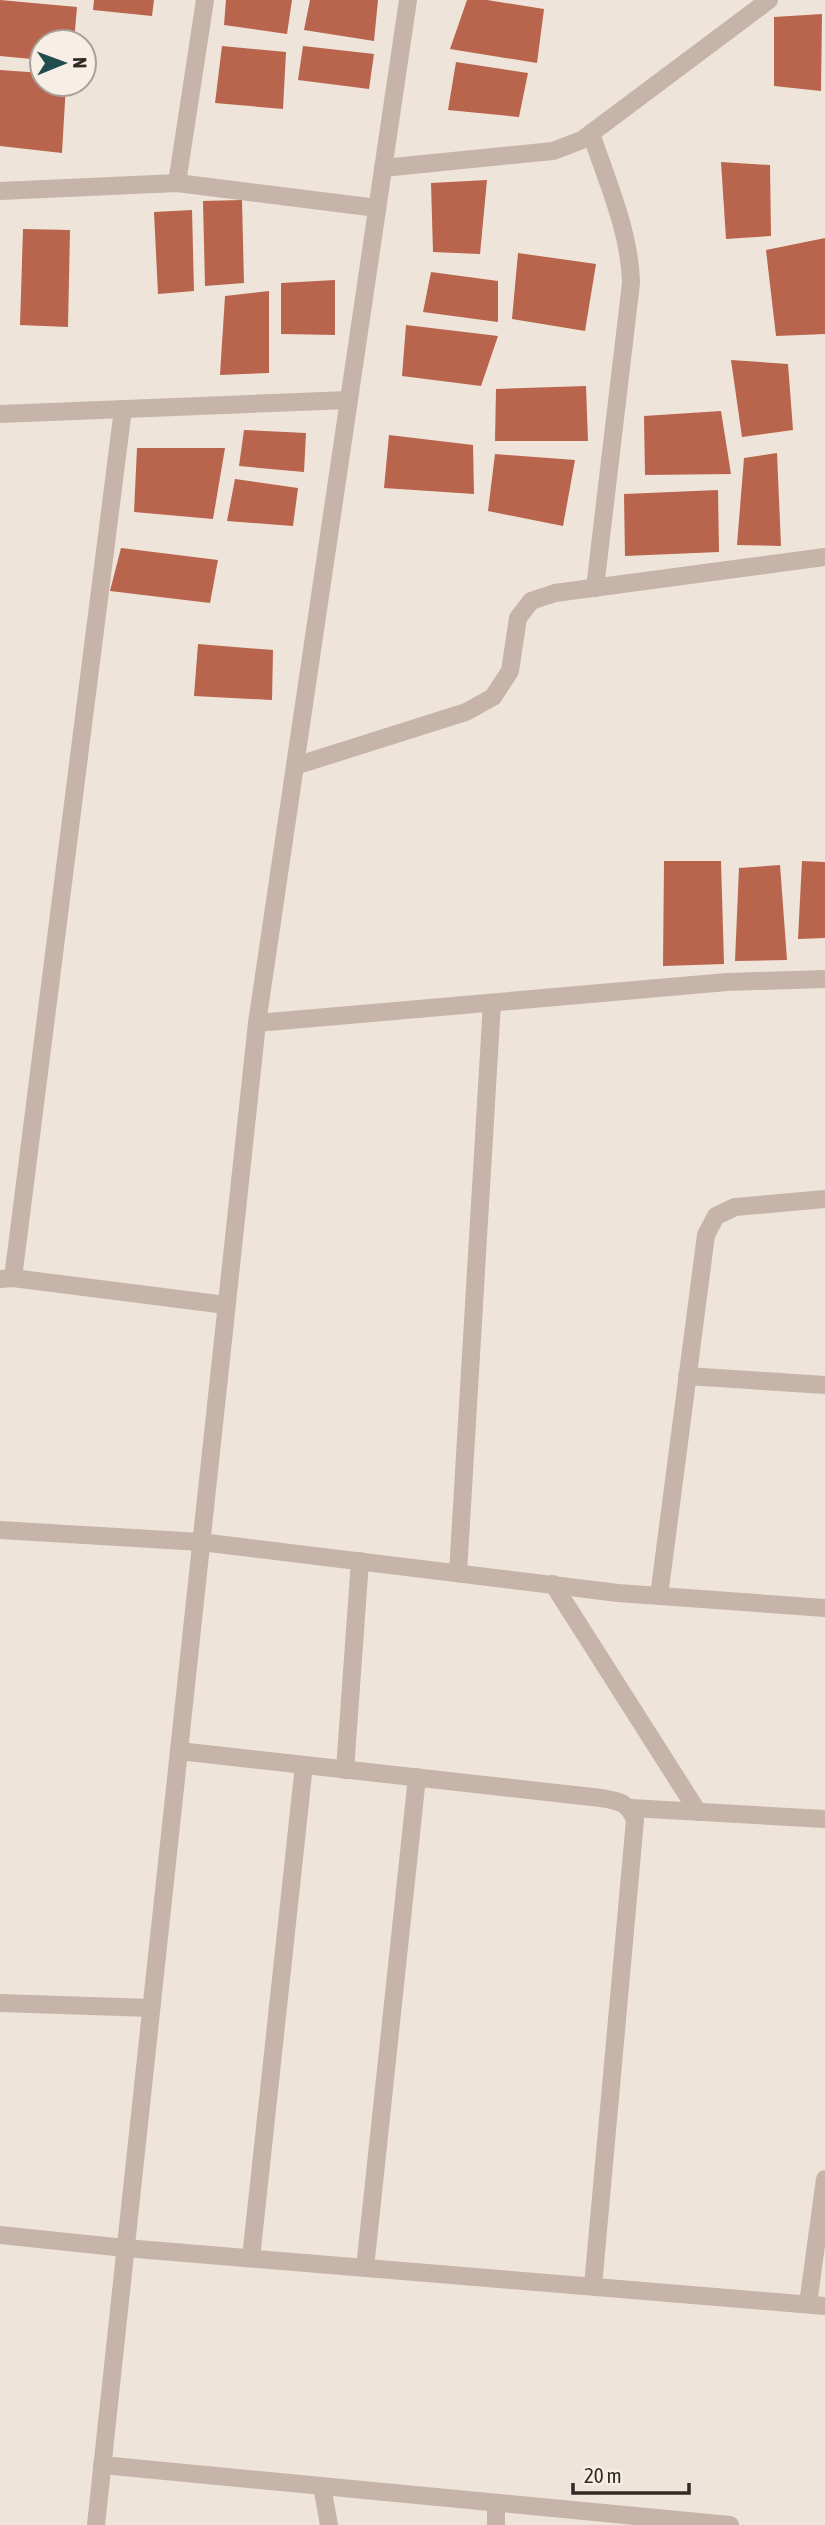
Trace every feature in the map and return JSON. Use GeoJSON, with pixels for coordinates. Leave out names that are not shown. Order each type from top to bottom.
{"type":"FeatureCollection","features":[{"type":"Feature","properties":{"kind":"street"},"geometry":{"type":"LineString","coordinates":[[177,183],[205,0]]}},
{"type":"Feature","properties":{"kind":"street"},"geometry":{"type":"LineString","coordinates":[[96,2525],[257,1023],[408,0]]}},
{"type":"Feature","properties":{"kind":"street"},"geometry":{"type":"LineString","coordinates":[[383,168],[553,152],[582,140],[769,0]]}},
{"type":"Feature","properties":{"kind":"street"},"geometry":{"type":"LineString","coordinates":[[591,133],[626,242],[631,274],[595,588]]}},
{"type":"Feature","properties":{"kind":"street"},"geometry":{"type":"LineString","coordinates":[[0,191],[177,183],[377,208]]}},
{"type":"Feature","properties":{"kind":"street"},"geometry":{"type":"LineString","coordinates":[[0,414],[348,400]]}},
{"type":"Feature","properties":{"kind":"street"},"geometry":{"type":"LineString","coordinates":[[123,409],[7,1278],[226,1305]]}},
{"type":"Feature","properties":{"kind":"street"},"geometry":{"type":"LineString","coordinates":[[295,766],[466,712],[493,697],[510,671],[518,618],[531,601],[555,593],[825,557]]}},
{"type":"Feature","properties":{"kind":"street"},"geometry":{"type":"LineString","coordinates":[[257,1023],[727,982],[825,978]]}},
{"type":"Feature","properties":{"kind":"street"},"geometry":{"type":"LineString","coordinates":[[458,1573],[492,1003]]}},
{"type":"Feature","properties":{"kind":"street"},"geometry":{"type":"LineString","coordinates":[[659,1596],[706,1235],[716,1216],[735,1207],[825,1199]]}},
{"type":"Feature","properties":{"kind":"street"},"geometry":{"type":"LineString","coordinates":[[687,1376],[825,1385]]}},
{"type":"Feature","properties":{"kind":"street"},"geometry":{"type":"LineString","coordinates":[[0,1530],[201,1542],[659,1596],[825,1608]]}},
{"type":"Feature","properties":{"kind":"street"},"geometry":{"type":"LineString","coordinates":[[345,1770],[360,1561]]}},
{"type":"Feature","properties":{"kind":"street"},"geometry":{"type":"LineString","coordinates":[[553,1584],[698,1812]]}},
{"type":"Feature","properties":{"kind":"street"},"geometry":{"type":"LineString","coordinates":[[179,1751],[601,1798],[618,1801],[631,1808],[825,1819]]}},
{"type":"Feature","properties":{"kind":"street"},"geometry":{"type":"LineString","coordinates":[[251,2258],[304,1765]]}},
{"type":"Feature","properties":{"kind":"street"},"geometry":{"type":"LineString","coordinates":[[365,2268],[417,1777]]}},
{"type":"Feature","properties":{"kind":"street"},"geometry":{"type":"LineString","coordinates":[[593,2286],[635,1820],[631,1808]]}},
{"type":"Feature","properties":{"kind":"street"},"geometry":{"type":"LineString","coordinates":[[0,2003],[151,2008]]}},
{"type":"Feature","properties":{"kind":"street"},"geometry":{"type":"LineString","coordinates":[[0,2235],[125,2248],[816,2305],[825,2179]]}},
{"type":"Feature","properties":{"kind":"street"},"geometry":{"type":"LineString","coordinates":[[102,2465],[730,2525]]}},
{"type":"Feature","properties":{"kind":"street"},"geometry":{"type":"LineString","coordinates":[[322,2486],[329,2525]]}},
{"type":"Feature","properties":{"kind":"street"},"geometry":{"type":"LineString","coordinates":[[496,2503],[496,2525]]}},
{"type":"Feature","properties":{"kind":"building"},"geometry":{"type":"Polygon","coordinates":[[[0,0],[77,7],[75,28],[28,28],[28,59],[0,56],[0,0]]]}},
{"type":"Feature","properties":{"kind":"building"},"geometry":{"type":"Polygon","coordinates":[[[94,0],[154,0],[152,16],[93,10],[94,0]]]}},
{"type":"Feature","properties":{"kind":"building"},"geometry":{"type":"Polygon","coordinates":[[[226,0],[292,0],[287,34],[224,25],[226,0]]]}},
{"type":"Feature","properties":{"kind":"building"},"geometry":{"type":"Polygon","coordinates":[[[310,0],[378,0],[374,41],[304,30],[310,0]]]}},
{"type":"Feature","properties":{"kind":"building"},"geometry":{"type":"Polygon","coordinates":[[[467,0],[487,0],[544,9],[537,63],[450,49],[467,0]]]}},
{"type":"Feature","properties":{"kind":"building"},"geometry":{"type":"Polygon","coordinates":[[[822,14],[821,91],[774,86],[774,17],[822,14]]]}},
{"type":"Feature","properties":{"kind":"building"},"geometry":{"type":"Polygon","coordinates":[[[222,46],[286,52],[283,109],[215,103],[222,46]]]}},
{"type":"Feature","properties":{"kind":"building"},"geometry":{"type":"Polygon","coordinates":[[[303,46],[374,54],[369,89],[298,80],[303,46]]]}},
{"type":"Feature","properties":{"kind":"building"},"geometry":{"type":"Polygon","coordinates":[[[456,62],[528,73],[519,117],[448,110],[456,62]]]}},
{"type":"Feature","properties":{"kind":"building"},"geometry":{"type":"Polygon","coordinates":[[[0,70],[28,72],[28,98],[65,98],[62,153],[0,146],[0,70]]]}},
{"type":"Feature","properties":{"kind":"building"},"geometry":{"type":"Polygon","coordinates":[[[721,162],[770,165],[771,236],[726,239],[721,162]]]}},
{"type":"Feature","properties":{"kind":"building"},"geometry":{"type":"Polygon","coordinates":[[[487,180],[480,254],[433,252],[431,183],[487,180]]]}},
{"type":"Feature","properties":{"kind":"building"},"geometry":{"type":"Polygon","coordinates":[[[242,200],[244,283],[205,286],[203,201],[242,200]]]}},
{"type":"Feature","properties":{"kind":"building"},"geometry":{"type":"Polygon","coordinates":[[[192,210],[194,291],[158,294],[154,212],[192,210]]]}},
{"type":"Feature","properties":{"kind":"building"},"geometry":{"type":"Polygon","coordinates":[[[23,229],[70,230],[68,327],[20,325],[23,229]]]}},
{"type":"Feature","properties":{"kind":"building"},"geometry":{"type":"Polygon","coordinates":[[[825,238],[825,334],[776,336],[766,250],[825,238]]]}},
{"type":"Feature","properties":{"kind":"building"},"geometry":{"type":"Polygon","coordinates":[[[518,253],[596,264],[585,331],[512,319],[518,253]]]}},
{"type":"Feature","properties":{"kind":"building"},"geometry":{"type":"Polygon","coordinates":[[[431,272],[498,281],[498,322],[423,312],[431,272]]]}},
{"type":"Feature","properties":{"kind":"building"},"geometry":{"type":"Polygon","coordinates":[[[335,280],[335,335],[281,334],[281,283],[335,280]]]}},
{"type":"Feature","properties":{"kind":"building"},"geometry":{"type":"Polygon","coordinates":[[[269,291],[269,373],[220,375],[225,296],[269,291]]]}},
{"type":"Feature","properties":{"kind":"building"},"geometry":{"type":"Polygon","coordinates":[[[406,325],[498,336],[481,386],[402,376],[406,325]]]}},
{"type":"Feature","properties":{"kind":"building"},"geometry":{"type":"Polygon","coordinates":[[[731,360],[788,364],[793,430],[742,437],[731,360]]]}},
{"type":"Feature","properties":{"kind":"building"},"geometry":{"type":"Polygon","coordinates":[[[586,386],[588,441],[495,441],[496,389],[586,386]]]}},
{"type":"Feature","properties":{"kind":"building"},"geometry":{"type":"Polygon","coordinates":[[[721,411],[731,474],[645,475],[644,416],[721,411]]]}},
{"type":"Feature","properties":{"kind":"building"},"geometry":{"type":"Polygon","coordinates":[[[244,430],[306,433],[304,472],[239,466],[244,430]]]}},
{"type":"Feature","properties":{"kind":"building"},"geometry":{"type":"Polygon","coordinates":[[[389,435],[473,445],[474,494],[384,488],[389,435]]]}},
{"type":"Feature","properties":{"kind":"building"},"geometry":{"type":"Polygon","coordinates":[[[137,448],[225,448],[213,519],[134,512],[137,448]]]}},
{"type":"Feature","properties":{"kind":"building"},"geometry":{"type":"Polygon","coordinates":[[[777,453],[781,546],[737,545],[744,458],[777,453]]]}},
{"type":"Feature","properties":{"kind":"building"},"geometry":{"type":"Polygon","coordinates":[[[495,454],[575,460],[563,526],[488,511],[495,454]]]}},
{"type":"Feature","properties":{"kind":"building"},"geometry":{"type":"Polygon","coordinates":[[[235,479],[298,488],[293,526],[227,521],[235,479]]]}},
{"type":"Feature","properties":{"kind":"building"},"geometry":{"type":"Polygon","coordinates":[[[718,490],[719,552],[625,556],[624,494],[718,490]]]}},
{"type":"Feature","properties":{"kind":"building"},"geometry":{"type":"Polygon","coordinates":[[[121,548],[218,560],[210,603],[110,591],[121,548]]]}},
{"type":"Feature","properties":{"kind":"building"},"geometry":{"type":"Polygon","coordinates":[[[198,644],[273,650],[272,700],[194,696],[198,644]]]}},
{"type":"Feature","properties":{"kind":"building"},"geometry":{"type":"Polygon","coordinates":[[[664,861],[721,861],[724,964],[663,966],[664,861]]]}},
{"type":"Feature","properties":{"kind":"building"},"geometry":{"type":"Polygon","coordinates":[[[802,861],[825,862],[825,938],[798,939],[802,861]]]}},
{"type":"Feature","properties":{"kind":"building"},"geometry":{"type":"Polygon","coordinates":[[[780,865],[787,960],[735,961],[739,868],[780,865]]]}}]}
